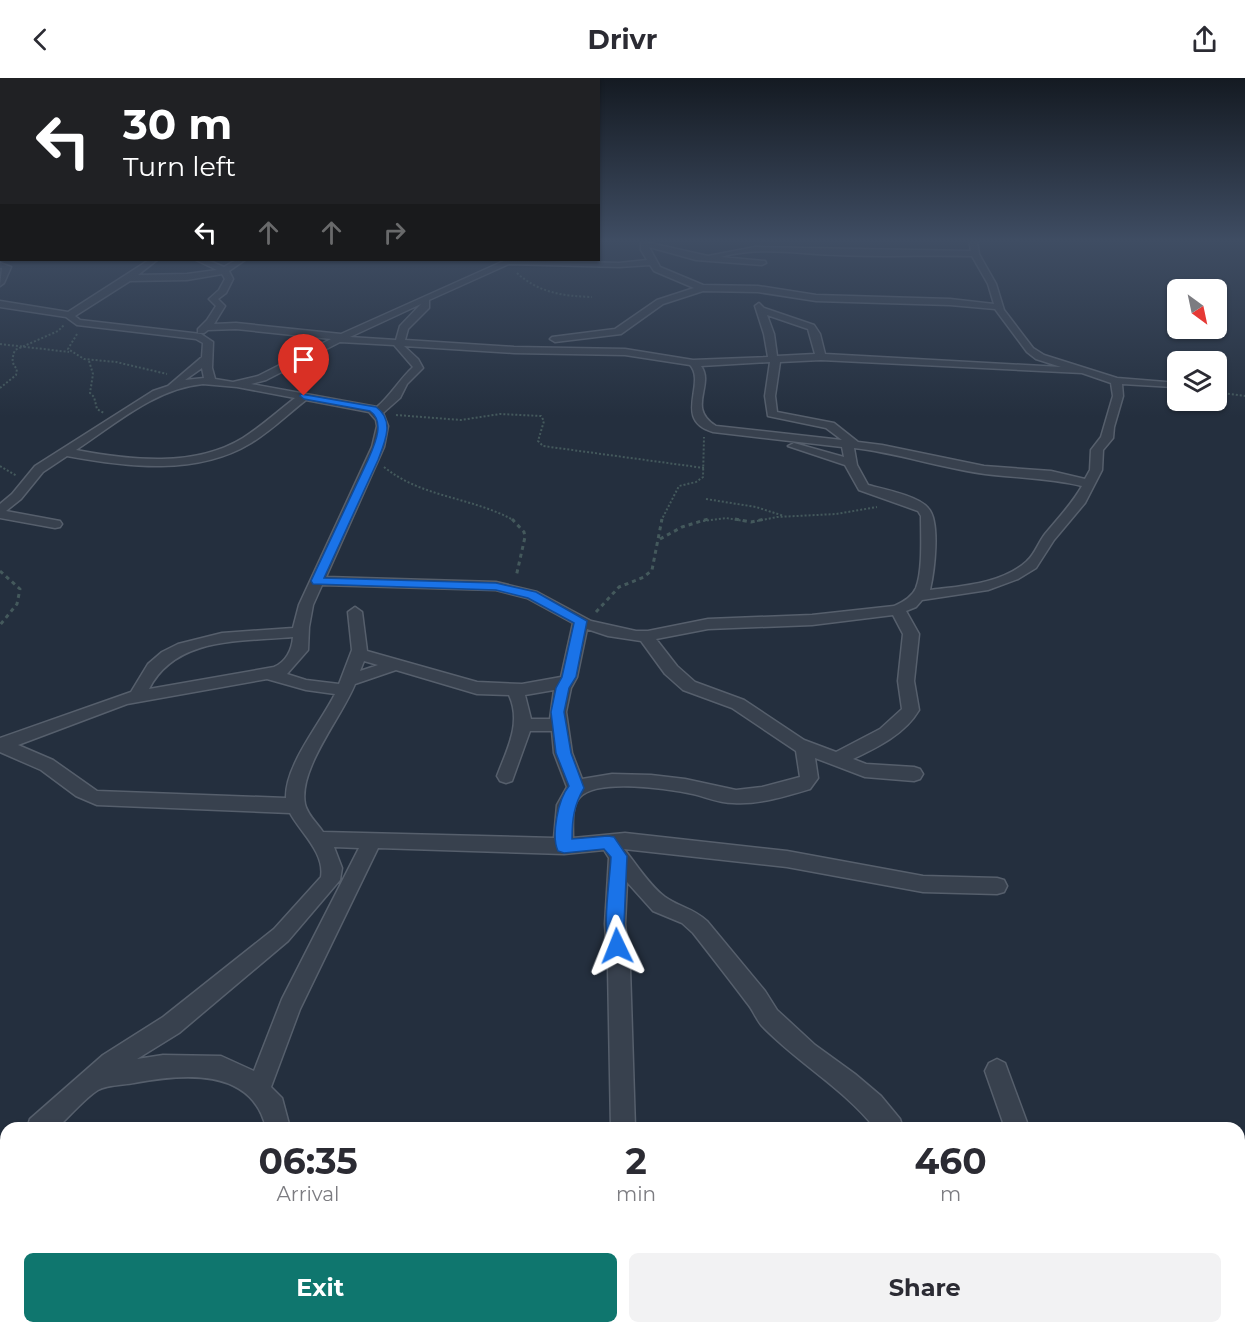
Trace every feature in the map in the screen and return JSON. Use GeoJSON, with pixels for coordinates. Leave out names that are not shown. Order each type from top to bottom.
{"type":"FeatureCollection","features":[{"type":"Feature","properties":{"kind":"street"},"geometry":{"type":"LineString","coordinates":[[70,318],[97,300]]}},
{"type":"Feature","properties":{"kind":"street"},"geometry":{"type":"LineString","coordinates":[[198,336],[221,306],[214,300]]}},
{"type":"Feature","properties":{"kind":"street"},"geometry":{"type":"LineString","coordinates":[[241,384],[262,378],[340,338],[424,300],[426,306],[403,328],[399,344],[401,350],[417,365]]}},
{"type":"Feature","properties":{"kind":"street"},"geometry":{"type":"LineString","coordinates":[[533,351],[556,334],[618,332],[660,302],[667,300]]}},
{"type":"Feature","properties":{"kind":"street"},"geometry":{"type":"LineString","coordinates":[[317,581],[465,585],[513,590],[543,599],[583,622],[608,631],[645,636],[708,624],[812,620],[897,610],[911,604],[922,589],[928,553],[927,516],[923,509],[899,497],[862,487],[851,463],[851,445],[830,425],[772,414],[770,396],[773,349],[762,310],[754,300]]}},
{"type":"Feature","properties":{"kind":"street"},"geometry":{"type":"LineString","coordinates":[[868,300],[950,302],[999,307]]}},
{"type":"Feature","properties":{"kind":"street"},"geometry":{"type":"LineString","coordinates":[[997,300],[999,307],[1030,350],[1052,362],[1116,381],[1167,384]]}},
{"type":"Feature","properties":{"kind":"street"},"geometry":{"type":"LineString","coordinates":[[0,304],[84,323],[198,336],[208,342],[207,368],[210,382]]}},
{"type":"Feature","properties":{"kind":"street"},"geometry":{"type":"LineString","coordinates":[[762,310],[811,327],[816,336],[816,346],[821,357]]}},
{"type":"Feature","properties":{"kind":"street"},"geometry":{"type":"LineString","coordinates":[[205,327],[237,326],[440,347],[625,352],[693,363],[821,357],[1079,371]]}},
{"type":"Feature","properties":{"kind":"street"},"geometry":{"type":"LineString","coordinates":[[379,413],[396,396],[402,383],[417,370],[417,365],[440,347]]}},
{"type":"Feature","properties":{"kind":"street"},"geometry":{"type":"LineString","coordinates":[[170,388],[182,376],[208,358]]}},
{"type":"Feature","properties":{"kind":"street"},"geometry":{"type":"LineString","coordinates":[[693,363],[700,374],[696,414],[705,425],[724,431],[909,452],[984,470],[1051,475],[1089,484]]}},
{"type":"Feature","properties":{"kind":"street"},"geometry":{"type":"LineString","coordinates":[[917,596],[984,587],[1013,576],[1031,565],[1053,532],[1079,503],[1096,470],[1097,450],[1107,438],[1108,427],[1118,396],[1116,381]]}},
{"type":"Feature","properties":{"kind":"street"},"geometry":{"type":"LineString","coordinates":[[0,512],[16,498],[39,470],[65,452],[125,413],[170,388],[191,382],[241,384],[361,405],[379,413],[383,422],[382,431],[373,460],[306,605],[297,655],[284,669],[268,674],[136,696],[91,709],[0,745],[37,760],[60,773],[90,796],[97,798],[296,806]]}},
{"type":"Feature","properties":{"kind":"street"},"geometry":{"type":"LineString","coordinates":[[125,413],[223,384]]}},
{"type":"Feature","properties":{"kind":"street"},"geometry":{"type":"LineString","coordinates":[[65,452],[141,462],[200,458],[244,442],[304,396]]}},
{"type":"Feature","properties":{"kind":"street"},"geometry":{"type":"LineString","coordinates":[[774,437],[829,458],[851,463]]}},
{"type":"Feature","properties":{"kind":"street"},"geometry":{"type":"LineString","coordinates":[[0,512],[55,524]]}},
{"type":"Feature","properties":{"kind":"street"},"geometry":{"type":"LineString","coordinates":[[836,759],[885,734],[902,722],[911,710],[905,690],[913,642],[907,621],[897,610]]}},
{"type":"Feature","properties":{"kind":"street"},"geometry":{"type":"LineString","coordinates":[[46,1122],[111,1064],[171,1024],[281,935],[330,880],[332,868],[324,847],[296,806],[295,789],[303,766],[347,685],[359,654],[360,639],[355,612]]}},
{"type":"Feature","properties":{"kind":"street"},"geometry":{"type":"LineString","coordinates":[[577,788],[564,753],[558,712],[583,622]]}},
{"type":"Feature","properties":{"kind":"street"},"geometry":{"type":"LineString","coordinates":[[136,696],[154,667],[172,652],[187,646],[224,638],[301,632]]}},
{"type":"Feature","properties":{"kind":"street"},"geometry":{"type":"LineString","coordinates":[[645,636],[671,670],[689,686],[738,704],[786,737],[864,770],[914,774]]}},
{"type":"Feature","properties":{"kind":"street"},"geometry":{"type":"LineString","coordinates":[[359,654],[477,688],[515,691],[566,683]]}},
{"type":"Feature","properties":{"kind":"street"},"geometry":{"type":"LineString","coordinates":[[268,674],[306,685],[347,685],[395,665]]}},
{"type":"Feature","properties":{"kind":"street"},"geometry":{"type":"LineString","coordinates":[[506,776],[524,724],[525,713],[515,691]]}},
{"type":"Feature","properties":{"kind":"street"},"geometry":{"type":"LineString","coordinates":[[524,724],[552,726],[560,724]]}},
{"type":"Feature","properties":{"kind":"street"},"geometry":{"type":"LineString","coordinates":[[564,846],[564,819],[570,795],[577,788],[601,781],[623,780],[695,788],[728,796],[796,786],[804,784],[809,778],[804,746]]}},
{"type":"Feature","properties":{"kind":"street"},"geometry":{"type":"LineString","coordinates":[[317,839],[614,849],[625,841],[786,859],[923,884],[997,886]]}},
{"type":"Feature","properties":{"kind":"street"},"geometry":{"type":"LineString","coordinates":[[258,1090],[290,1006],[373,840]]}},
{"type":"Feature","properties":{"kind":"street"},"geometry":{"type":"LineString","coordinates":[[614,849],[623,1122]]}},
{"type":"Feature","properties":{"kind":"street"},"geometry":{"type":"LineString","coordinates":[[614,849],[649,895],[660,905],[689,917],[700,927],[757,998],[769,1017],[807,1053],[847,1082],[872,1105],[886,1122]]}},
{"type":"Feature","properties":{"kind":"street"},"geometry":{"type":"LineString","coordinates":[[93,1079],[163,1066],[221,1067],[251,1082],[273,1107],[277,1122]]}},
{"type":"Feature","properties":{"kind":"street"},"geometry":{"type":"LineString","coordinates":[[997,1071],[1015,1122]]}},
{"type":"Feature","properties":{"kind":"path"},"geometry":{"type":"LineString","coordinates":[[0,388],[16,375],[17,369],[13,365],[13,353],[20,347],[58,331],[70,318],[78,335],[68,346],[70,352]]}},
{"type":"Feature","properties":{"kind":"path"},"geometry":{"type":"LineString","coordinates":[[0,344],[70,352],[89,361],[114,362],[182,376]]}},
{"type":"Feature","properties":{"kind":"path"},"geometry":{"type":"LineString","coordinates":[[89,361],[93,374],[90,393],[94,397],[97,409],[112,421]]}},
{"type":"Feature","properties":{"kind":"path"},"geometry":{"type":"LineString","coordinates":[[1227,394],[1245,396]]}},
{"type":"Feature","properties":{"kind":"path"},"geometry":{"type":"LineString","coordinates":[[379,413],[461,420],[500,414],[541,416],[544,421],[538,441],[543,446],[704,468]]}},
{"type":"Feature","properties":{"kind":"path"},"geometry":{"type":"LineString","coordinates":[[583,622],[618,588],[648,575],[652,570],[663,517],[678,487],[701,480],[704,468],[705,425]]}},
{"type":"Feature","properties":{"kind":"path"},"geometry":{"type":"LineString","coordinates":[[373,460],[389,474],[411,486],[465,500],[511,517],[520,524],[525,532],[525,541],[513,590]]}},
{"type":"Feature","properties":{"kind":"path"},"geometry":{"type":"LineString","coordinates":[[0,466],[26,483]]}},
{"type":"Feature","properties":{"kind":"path"},"geometry":{"type":"LineString","coordinates":[[659,540],[682,527],[709,519],[726,518],[751,522],[864,510],[883,506],[899,497]]}},
{"type":"Feature","properties":{"kind":"path"},"geometry":{"type":"LineString","coordinates":[[706,499],[756,507],[786,517]]}},
{"type":"Feature","properties":{"kind":"path"},"geometry":{"type":"LineString","coordinates":[[0,571],[20,589],[17,604],[0,625]]}},
{"type":"Feature","properties":{"kind":"route"},"geometry":{"type":"LineString","coordinates":[[304,396],[361,405],[380,414],[383,422],[380,441],[373,460],[317,581],[496,586],[521,591],[543,599],[581,621],[569,677],[563,688],[558,712],[564,753],[577,788],[570,795],[564,819],[564,846],[608,842],[619,856],[615,924],[617,946]]}}]}
